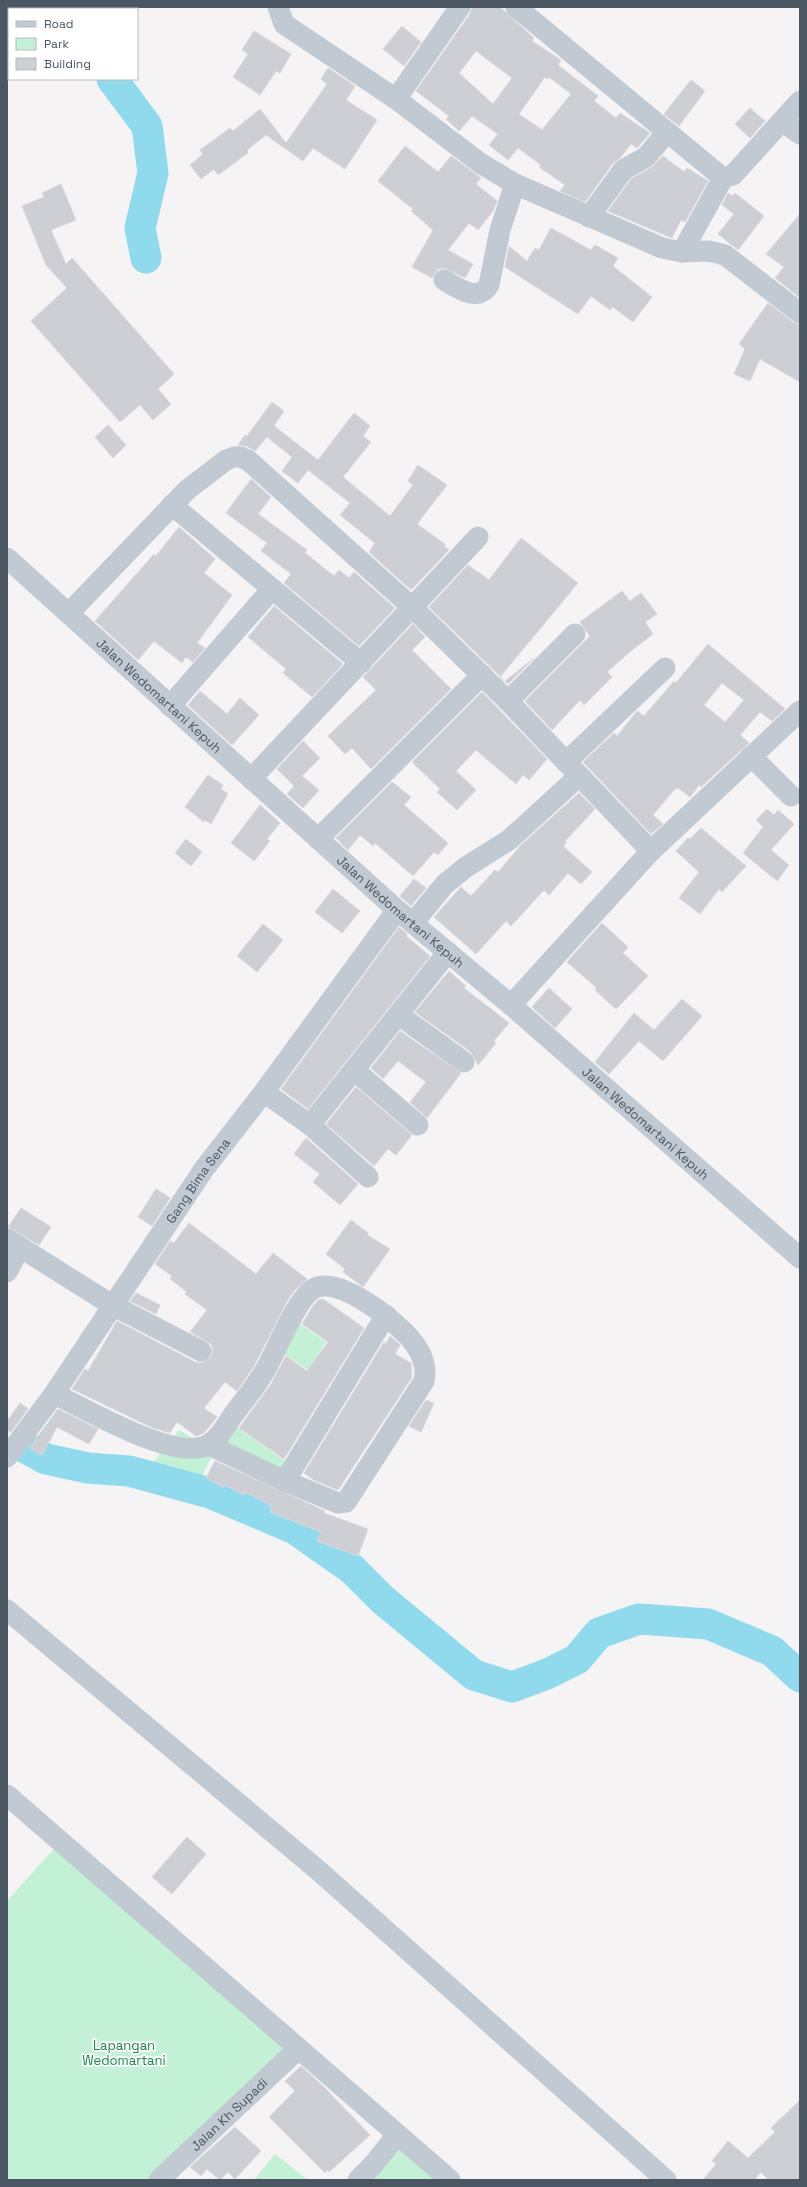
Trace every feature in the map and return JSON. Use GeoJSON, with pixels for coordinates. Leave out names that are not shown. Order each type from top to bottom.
{"type":"FeatureCollection","features":[{"type":"Feature","properties":{"kind":"street"},"geometry":{"type":"LineString","coordinates":[[278,7],[284,24],[396,99],[480,163],[515,184],[662,248],[682,252],[709,250],[725,255],[800,313]]}},
{"type":"Feature","properties":{"kind":"street"},"geometry":{"type":"LineString","coordinates":[[396,99],[460,7]]}},
{"type":"Feature","properties":{"kind":"street"},"geometry":{"type":"LineString","coordinates":[[516,7],[723,178]]}},
{"type":"Feature","properties":{"kind":"street"},"geometry":{"type":"LineString","coordinates":[[682,252],[723,178],[733,175],[800,100]]}},
{"type":"Feature","properties":{"kind":"street"},"geometry":{"type":"LineString","coordinates":[[782,121],[800,134]]}},
{"type":"Feature","properties":{"kind":"street"},"geometry":{"type":"LineString","coordinates":[[589,217],[623,170],[646,157],[667,132]]}},
{"type":"Feature","properties":{"kind":"street"},"geometry":{"type":"LineString","coordinates":[[444,280],[470,293],[477,294],[486,290],[489,285],[500,230],[515,184]]}},
{"type":"Feature","properties":{"kind":"street"},"geometry":{"type":"LineString","coordinates":[[69,613],[187,490],[226,460],[241,457],[249,461],[413,608],[508,701],[651,852]]}},
{"type":"Feature","properties":{"kind":"street"},"geometry":{"type":"LineString","coordinates":[[172,505],[360,663]]}},
{"type":"Feature","properties":{"kind":"street"},"geometry":{"type":"LineString","coordinates":[[251,779],[478,537]]}},
{"type":"Feature","properties":{"kind":"street","name":"Jalan Wedomartani Kepuh"},"geometry":{"type":"LineString","coordinates":[[7,558],[405,916],[512,1005],[800,1258]]}},
{"type":"Feature","properties":{"kind":"street"},"geometry":{"type":"LineString","coordinates":[[170,706],[272,590]]}},
{"type":"Feature","properties":{"kind":"street"},"geometry":{"type":"LineString","coordinates":[[508,701],[575,634]]}},
{"type":"Feature","properties":{"kind":"street","name":"Gang Bima Sena"},"geometry":{"type":"LineString","coordinates":[[7,1458],[54,1394],[204,1169],[405,916],[466,867],[509,840],[665,668]]}},
{"type":"Feature","properties":{"kind":"street"},"geometry":{"type":"LineString","coordinates":[[318,838],[482,675]]}},
{"type":"Feature","properties":{"kind":"street"},"geometry":{"type":"LineString","coordinates":[[512,1005],[651,852],[800,711]]}},
{"type":"Feature","properties":{"kind":"street"},"geometry":{"type":"LineString","coordinates":[[751,756],[791,796]]}},
{"type":"Feature","properties":{"kind":"street"},"geometry":{"type":"LineString","coordinates":[[310,1126],[448,952]]}},
{"type":"Feature","properties":{"kind":"street"},"geometry":{"type":"LineString","coordinates":[[399,1015],[464,1062]]}},
{"type":"Feature","properties":{"kind":"street"},"geometry":{"type":"LineString","coordinates":[[354,1070],[418,1125]]}},
{"type":"Feature","properties":{"kind":"street"},"geometry":{"type":"LineString","coordinates":[[264,1092],[310,1126],[368,1177]]}},
{"type":"Feature","properties":{"kind":"street"},"geometry":{"type":"LineString","coordinates":[[7,1272],[14,1243],[112,1305],[201,1351]]}},
{"type":"Feature","properties":{"kind":"street"},"geometry":{"type":"LineString","coordinates":[[54,1394],[128,1430],[161,1442],[188,1449],[209,1445],[285,1481],[338,1503],[346,1502],[421,1388],[425,1374],[416,1345],[386,1315],[340,1289],[326,1286],[315,1287],[308,1293],[284,1330],[268,1366],[229,1421],[209,1445]]}},
{"type":"Feature","properties":{"kind":"street"},"geometry":{"type":"LineString","coordinates":[[285,1481],[386,1315]]}},
{"type":"Feature","properties":{"kind":"street"},"geometry":{"type":"LineString","coordinates":[[7,1610],[319,1871],[666,2180]]}},
{"type":"Feature","properties":{"kind":"street"},"geometry":{"type":"LineString","coordinates":[[7,1795],[450,2180]]}},
{"type":"Feature","properties":{"kind":"street","name":"Jalan Kh Supadi"},"geometry":{"type":"LineString","coordinates":[[159,2180],[298,2049]]}},
{"type":"Feature","properties":{"kind":"street"},"geometry":{"type":"LineString","coordinates":[[358,2180],[373,2165],[397,2135]]}},
{"type":"Feature","properties":{"kind":"green space"},"geometry":{"type":"Polygon","coordinates":[[[294,1320],[326,1342],[308,1370],[277,1349],[294,1320]]]}},
{"type":"Feature","properties":{"kind":"green space"},"geometry":{"type":"Polygon","coordinates":[[[235,1426],[290,1464],[282,1477],[215,1447],[235,1426]]]}},
{"type":"Feature","properties":{"kind":"green space"},"geometry":{"type":"Polygon","coordinates":[[[179,1430],[215,1451],[199,1481],[151,1465],[179,1430]]]}},
{"type":"Feature","properties":{"kind":"green space","name":"Lapangan Wedomartani"},"geometry":{"type":"Polygon","coordinates":[[[61,1841],[298,2049],[159,2180],[7,2180],[7,1901],[61,1841]]]}},
{"type":"Feature","properties":{"kind":"green space"},"geometry":{"type":"Polygon","coordinates":[[[400,2143],[446,2180],[367,2180],[400,2143]]]}},
{"type":"Feature","properties":{"kind":"green space"},"geometry":{"type":"Polygon","coordinates":[[[275,2154],[308,2180],[254,2180],[275,2154]]]}},
{"type":"Feature","properties":{"kind":"building"},"geometry":{"type":"Polygon","coordinates":[[[472,7],[500,7],[534,38],[532,41],[561,60],[558,65],[598,96],[594,101],[616,118],[620,113],[650,133],[637,148],[631,144],[620,158],[613,163],[585,202],[560,191],[565,185],[539,167],[541,165],[518,148],[508,160],[489,145],[498,134],[472,116],[459,131],[446,119],[449,116],[416,91],[470,14],[472,7]],[[476,51],[459,73],[493,104],[512,78],[476,51]],[[545,77],[519,114],[542,130],[571,94],[549,77],[548,79],[545,77]]]}},
{"type":"Feature","properties":{"kind":"building"},"geometry":{"type":"Polygon","coordinates":[[[402,26],[421,42],[404,66],[383,49],[402,26]]]}},
{"type":"Feature","properties":{"kind":"building"},"geometry":{"type":"Polygon","coordinates":[[[254,31],[291,54],[280,73],[276,71],[260,95],[233,77],[248,54],[242,50],[254,31]]]}},
{"type":"Feature","properties":{"kind":"building"},"geometry":{"type":"Polygon","coordinates":[[[328,68],[355,86],[346,100],[377,120],[345,169],[313,148],[303,161],[266,135],[247,150],[248,153],[218,175],[214,169],[201,179],[190,165],[203,154],[200,150],[230,128],[233,131],[260,109],[286,143],[327,84],[321,79],[328,68]]]}},
{"type":"Feature","properties":{"kind":"building"},"geometry":{"type":"Polygon","coordinates":[[[691,80],[705,91],[679,126],[664,114],[691,80]]]}},
{"type":"Feature","properties":{"kind":"building"},"geometry":{"type":"Polygon","coordinates":[[[750,108],[765,121],[750,138],[735,124],[750,108]]]}},
{"type":"Feature","properties":{"kind":"building"},"geometry":{"type":"Polygon","coordinates":[[[405,146],[438,172],[451,156],[481,178],[476,184],[497,201],[493,211],[478,230],[469,223],[448,250],[473,264],[465,278],[444,268],[438,269],[432,278],[412,267],[433,230],[411,211],[413,209],[378,181],[405,146]]]}},
{"type":"Feature","properties":{"kind":"building"},"geometry":{"type":"Polygon","coordinates":[[[663,156],[684,172],[687,168],[708,181],[685,222],[681,220],[672,238],[608,211],[631,179],[652,167],[663,156]]]}},
{"type":"Feature","properties":{"kind":"building"},"geometry":{"type":"Polygon","coordinates":[[[61,184],[76,220],[51,230],[66,264],[72,258],[174,374],[158,389],[171,404],[153,420],[140,405],[120,422],[31,321],[67,288],[46,265],[22,206],[44,197],[42,193],[61,184]]]}},
{"type":"Feature","properties":{"kind":"building"},"geometry":{"type":"Polygon","coordinates":[[[728,193],[733,196],[735,193],[764,216],[738,250],[718,234],[734,214],[722,205],[728,193]]]}},
{"type":"Feature","properties":{"kind":"building"},"geometry":{"type":"Polygon","coordinates":[[[800,214],[800,298],[775,278],[784,267],[766,254],[800,214]]]}},
{"type":"Feature","properties":{"kind":"building"},"geometry":{"type":"Polygon","coordinates":[[[551,228],[591,250],[595,245],[618,258],[613,266],[652,297],[633,322],[613,307],[610,310],[591,296],[578,314],[505,267],[509,246],[527,261],[535,248],[539,250],[551,228]]]}},
{"type":"Feature","properties":{"kind":"building"},"geometry":{"type":"Polygon","coordinates":[[[768,303],[793,322],[800,325],[800,382],[760,359],[750,381],[734,374],[745,349],[739,344],[768,303]]]}},
{"type":"Feature","properties":{"kind":"building"},"geometry":{"type":"Polygon","coordinates":[[[272,402],[284,411],[274,426],[318,460],[354,413],[370,426],[363,436],[371,442],[343,477],[390,516],[413,485],[408,481],[418,465],[447,485],[417,524],[445,544],[444,546],[449,550],[411,590],[369,552],[375,543],[340,515],[350,503],[308,470],[298,483],[282,471],[292,457],[267,437],[255,451],[246,446],[238,445],[245,435],[247,436],[272,402]]]}},
{"type":"Feature","properties":{"kind":"building"},"geometry":{"type":"Polygon","coordinates":[[[108,425],[126,445],[113,458],[95,437],[108,425]]]}},
{"type":"Feature","properties":{"kind":"building"},"geometry":{"type":"Polygon","coordinates":[[[251,479],[271,497],[258,514],[307,550],[305,553],[334,576],[339,570],[349,578],[354,572],[395,608],[359,646],[284,583],[291,574],[261,551],[267,543],[226,513],[251,479]]]}},
{"type":"Feature","properties":{"kind":"building"},"geometry":{"type":"Polygon","coordinates":[[[179,527],[215,559],[204,573],[232,595],[197,643],[205,648],[193,662],[186,657],[182,663],[154,641],[138,660],[95,621],[154,554],[156,556],[179,527]]]}},
{"type":"Feature","properties":{"kind":"building"},"geometry":{"type":"Polygon","coordinates":[[[521,538],[578,583],[500,676],[429,607],[468,565],[489,580],[521,538]]]}},
{"type":"Feature","properties":{"kind":"building"},"geometry":{"type":"Polygon","coordinates":[[[622,591],[630,601],[641,593],[657,614],[645,622],[653,634],[607,672],[612,677],[584,705],[580,700],[552,730],[525,701],[590,636],[580,622],[622,591]]]}},
{"type":"Feature","properties":{"kind":"building"},"geometry":{"type":"Polygon","coordinates":[[[274,606],[343,664],[312,697],[283,673],[286,669],[248,637],[274,606]]]}},
{"type":"Feature","properties":{"kind":"building"},"geometry":{"type":"Polygon","coordinates":[[[413,624],[425,637],[412,650],[451,689],[371,769],[352,748],[345,754],[328,736],[376,690],[363,677],[413,624]]]}},
{"type":"Feature","properties":{"kind":"building"},"geometry":{"type":"Polygon","coordinates":[[[708,644],[785,709],[772,721],[760,712],[740,735],[749,743],[701,787],[699,785],[690,797],[678,788],[674,790],[653,815],[663,824],[651,834],[583,762],[614,733],[617,736],[637,711],[644,716],[674,681],[676,683],[708,644]],[[722,683],[704,705],[725,722],[744,700],[722,683]]]}},
{"type":"Feature","properties":{"kind":"building"},"geometry":{"type":"Polygon","coordinates":[[[534,658],[508,684],[505,681],[534,658]]]}},
{"type":"Feature","properties":{"kind":"building"},"geometry":{"type":"Polygon","coordinates":[[[200,691],[227,714],[240,698],[259,715],[232,745],[188,705],[200,691]]]}},
{"type":"Feature","properties":{"kind":"building"},"geometry":{"type":"Polygon","coordinates":[[[482,692],[547,759],[529,780],[523,775],[516,784],[476,750],[456,771],[476,790],[457,810],[437,792],[440,789],[412,762],[482,692]]]}},
{"type":"Feature","properties":{"kind":"building"},"geometry":{"type":"Polygon","coordinates":[[[303,741],[320,758],[302,776],[319,790],[303,808],[287,794],[294,786],[277,769],[303,741]]]}},
{"type":"Feature","properties":{"kind":"building"},"geometry":{"type":"Polygon","coordinates":[[[208,775],[223,785],[221,789],[228,794],[211,824],[205,820],[204,822],[185,807],[208,775]]]}},
{"type":"Feature","properties":{"kind":"building"},"geometry":{"type":"Polygon","coordinates":[[[392,782],[411,797],[404,805],[448,843],[438,855],[434,852],[413,876],[375,843],[373,846],[360,835],[348,850],[336,838],[392,782]]]}},
{"type":"Feature","properties":{"kind":"building"},"geometry":{"type":"Polygon","coordinates":[[[579,793],[595,809],[565,841],[566,843],[563,846],[592,872],[581,884],[568,873],[549,895],[544,890],[511,926],[506,921],[476,954],[434,917],[461,887],[471,896],[495,870],[498,872],[521,845],[579,793]]]}},
{"type":"Feature","properties":{"kind":"building"},"geometry":{"type":"Polygon","coordinates":[[[260,805],[280,823],[267,839],[270,841],[254,861],[231,843],[260,805]]]}},
{"type":"Feature","properties":{"kind":"building"},"geometry":{"type":"Polygon","coordinates":[[[767,809],[774,815],[778,810],[794,824],[771,850],[789,865],[777,881],[743,853],[763,827],[756,820],[767,809]]]}},
{"type":"Feature","properties":{"kind":"building"},"geometry":{"type":"Polygon","coordinates":[[[701,828],[746,866],[722,892],[719,889],[700,914],[679,898],[699,872],[676,851],[688,838],[690,839],[701,828]]]}},
{"type":"Feature","properties":{"kind":"building"},"geometry":{"type":"Polygon","coordinates":[[[186,839],[202,852],[191,866],[175,853],[186,839]]]}},
{"type":"Feature","properties":{"kind":"building"},"geometry":{"type":"Polygon","coordinates":[[[414,879],[426,888],[411,906],[400,896],[414,879]]]}},
{"type":"Feature","properties":{"kind":"building"},"geometry":{"type":"Polygon","coordinates":[[[333,889],[360,911],[342,933],[315,912],[333,889]]]}},
{"type":"Feature","properties":{"kind":"building"},"geometry":{"type":"Polygon","coordinates":[[[602,923],[628,947],[623,953],[648,976],[616,1009],[595,990],[597,988],[567,962],[602,923]]]}},
{"type":"Feature","properties":{"kind":"building"},"geometry":{"type":"Polygon","coordinates":[[[263,924],[283,940],[257,972],[237,956],[263,924]]]}},
{"type":"Feature","properties":{"kind":"building"},"geometry":{"type":"Polygon","coordinates":[[[399,927],[407,934],[406,936],[430,956],[308,1109],[281,1089],[399,927]]]}},
{"type":"Feature","properties":{"kind":"building"},"geometry":{"type":"Polygon","coordinates":[[[449,971],[466,986],[464,988],[509,1023],[494,1041],[496,1043],[478,1065],[471,1052],[415,1012],[449,971]]]}},
{"type":"Feature","properties":{"kind":"building"},"geometry":{"type":"Polygon","coordinates":[[[549,988],[572,1009],[555,1028],[532,1007],[549,988]]]}},
{"type":"Feature","properties":{"kind":"building"},"geometry":{"type":"Polygon","coordinates":[[[682,999],[702,1016],[663,1061],[639,1041],[609,1074],[595,1062],[634,1013],[654,1030],[682,999]]]}},
{"type":"Feature","properties":{"kind":"building"},"geometry":{"type":"Polygon","coordinates":[[[400,1031],[461,1073],[427,1118],[410,1102],[426,1082],[398,1061],[383,1079],[371,1068],[400,1031]]]}},
{"type":"Feature","properties":{"kind":"building"},"geometry":{"type":"Polygon","coordinates":[[[356,1087],[412,1135],[396,1155],[388,1149],[374,1166],[326,1124],[356,1087]]]}},
{"type":"Feature","properties":{"kind":"building"},"geometry":{"type":"Polygon","coordinates":[[[306,1138],[358,1184],[340,1205],[313,1182],[320,1174],[294,1154],[306,1138]]]}},
{"type":"Feature","properties":{"kind":"building"},"geometry":{"type":"Polygon","coordinates":[[[156,1189],[170,1198],[152,1226],[138,1217],[156,1189]]]}},
{"type":"Feature","properties":{"kind":"building"},"geometry":{"type":"Polygon","coordinates":[[[21,1208],[51,1227],[39,1245],[8,1227],[21,1208]]]}},
{"type":"Feature","properties":{"kind":"building"},"geometry":{"type":"Polygon","coordinates":[[[351,1220],[368,1233],[367,1235],[390,1249],[363,1287],[343,1272],[345,1269],[326,1254],[351,1220]]]}},
{"type":"Feature","properties":{"kind":"building"},"geometry":{"type":"Polygon","coordinates":[[[189,1223],[256,1274],[273,1253],[307,1279],[294,1291],[286,1303],[254,1366],[237,1391],[225,1382],[204,1408],[217,1417],[204,1433],[196,1436],[177,1422],[170,1433],[153,1428],[72,1389],[85,1369],[88,1371],[117,1321],[195,1362],[202,1363],[211,1357],[213,1350],[211,1344],[190,1332],[207,1310],[185,1294],[187,1292],[170,1279],[172,1276],[155,1264],[170,1241],[174,1243],[189,1223]]]}},
{"type":"Feature","properties":{"kind":"building"},"geometry":{"type":"Polygon","coordinates":[[[136,1293],[160,1305],[156,1314],[130,1301],[136,1293]]]}},
{"type":"Feature","properties":{"kind":"building"},"geometry":{"type":"Polygon","coordinates":[[[323,1299],[364,1328],[284,1459],[239,1428],[271,1384],[286,1356],[307,1371],[328,1342],[302,1324],[318,1300],[323,1299]]]}},
{"type":"Feature","properties":{"kind":"building"},"geometry":{"type":"Polygon","coordinates":[[[390,1336],[400,1345],[395,1354],[411,1363],[412,1377],[338,1490],[314,1480],[304,1473],[384,1342],[386,1344],[390,1336]]]}},
{"type":"Feature","properties":{"kind":"building"},"geometry":{"type":"Polygon","coordinates":[[[426,1400],[434,1403],[421,1432],[409,1426],[426,1400]]]}},
{"type":"Feature","properties":{"kind":"building"},"geometry":{"type":"Polygon","coordinates":[[[20,1403],[28,1409],[11,1432],[7,1430],[7,1421],[20,1403]]]}},
{"type":"Feature","properties":{"kind":"building"},"geometry":{"type":"Polygon","coordinates":[[[58,1409],[98,1429],[89,1444],[57,1427],[42,1455],[29,1448],[58,1409]]]}},
{"type":"Feature","properties":{"kind":"building"},"geometry":{"type":"Polygon","coordinates":[[[215,1461],[325,1511],[324,1513],[368,1529],[358,1556],[317,1541],[321,1532],[270,1512],[272,1506],[245,1492],[244,1495],[225,1485],[223,1487],[206,1478],[215,1461]]]}},
{"type":"Feature","properties":{"kind":"building"},"geometry":{"type":"Polygon","coordinates":[[[187,1837],[206,1854],[172,1894],[152,1877],[187,1837]]]}},
{"type":"Feature","properties":{"kind":"building"},"geometry":{"type":"Polygon","coordinates":[[[301,2066],[323,2086],[370,2135],[329,2172],[327,2170],[325,2173],[269,2117],[295,2091],[285,2081],[301,2066]]]}},
{"type":"Feature","properties":{"kind":"building"},"geometry":{"type":"Polygon","coordinates":[[[800,2100],[800,2180],[768,2180],[761,2172],[754,2180],[703,2180],[716,2164],[712,2161],[728,2141],[748,2158],[775,2132],[771,2128],[800,2100]]]}},
{"type":"Feature","properties":{"kind":"building"},"geometry":{"type":"Polygon","coordinates":[[[235,2127],[261,2151],[235,2179],[228,2172],[220,2180],[207,2169],[201,2176],[190,2167],[235,2127]]]}},
{"type":"Feature","properties":{"kind":"waterway"},"geometry":{"type":"LineString","coordinates":[[113,80],[147,126],[153,173],[140,228],[146,258]]}},
{"type":"Feature","properties":{"kind":"waterway"},"geometry":{"type":"LineString","coordinates":[[22,1446],[46,1459],[88,1468],[129,1471],[210,1493],[295,1529],[352,1569],[383,1600],[474,1675],[512,1687],[547,1674],[577,1659],[599,1633],[639,1619],[708,1624],[772,1651],[800,1677]]}}]}
